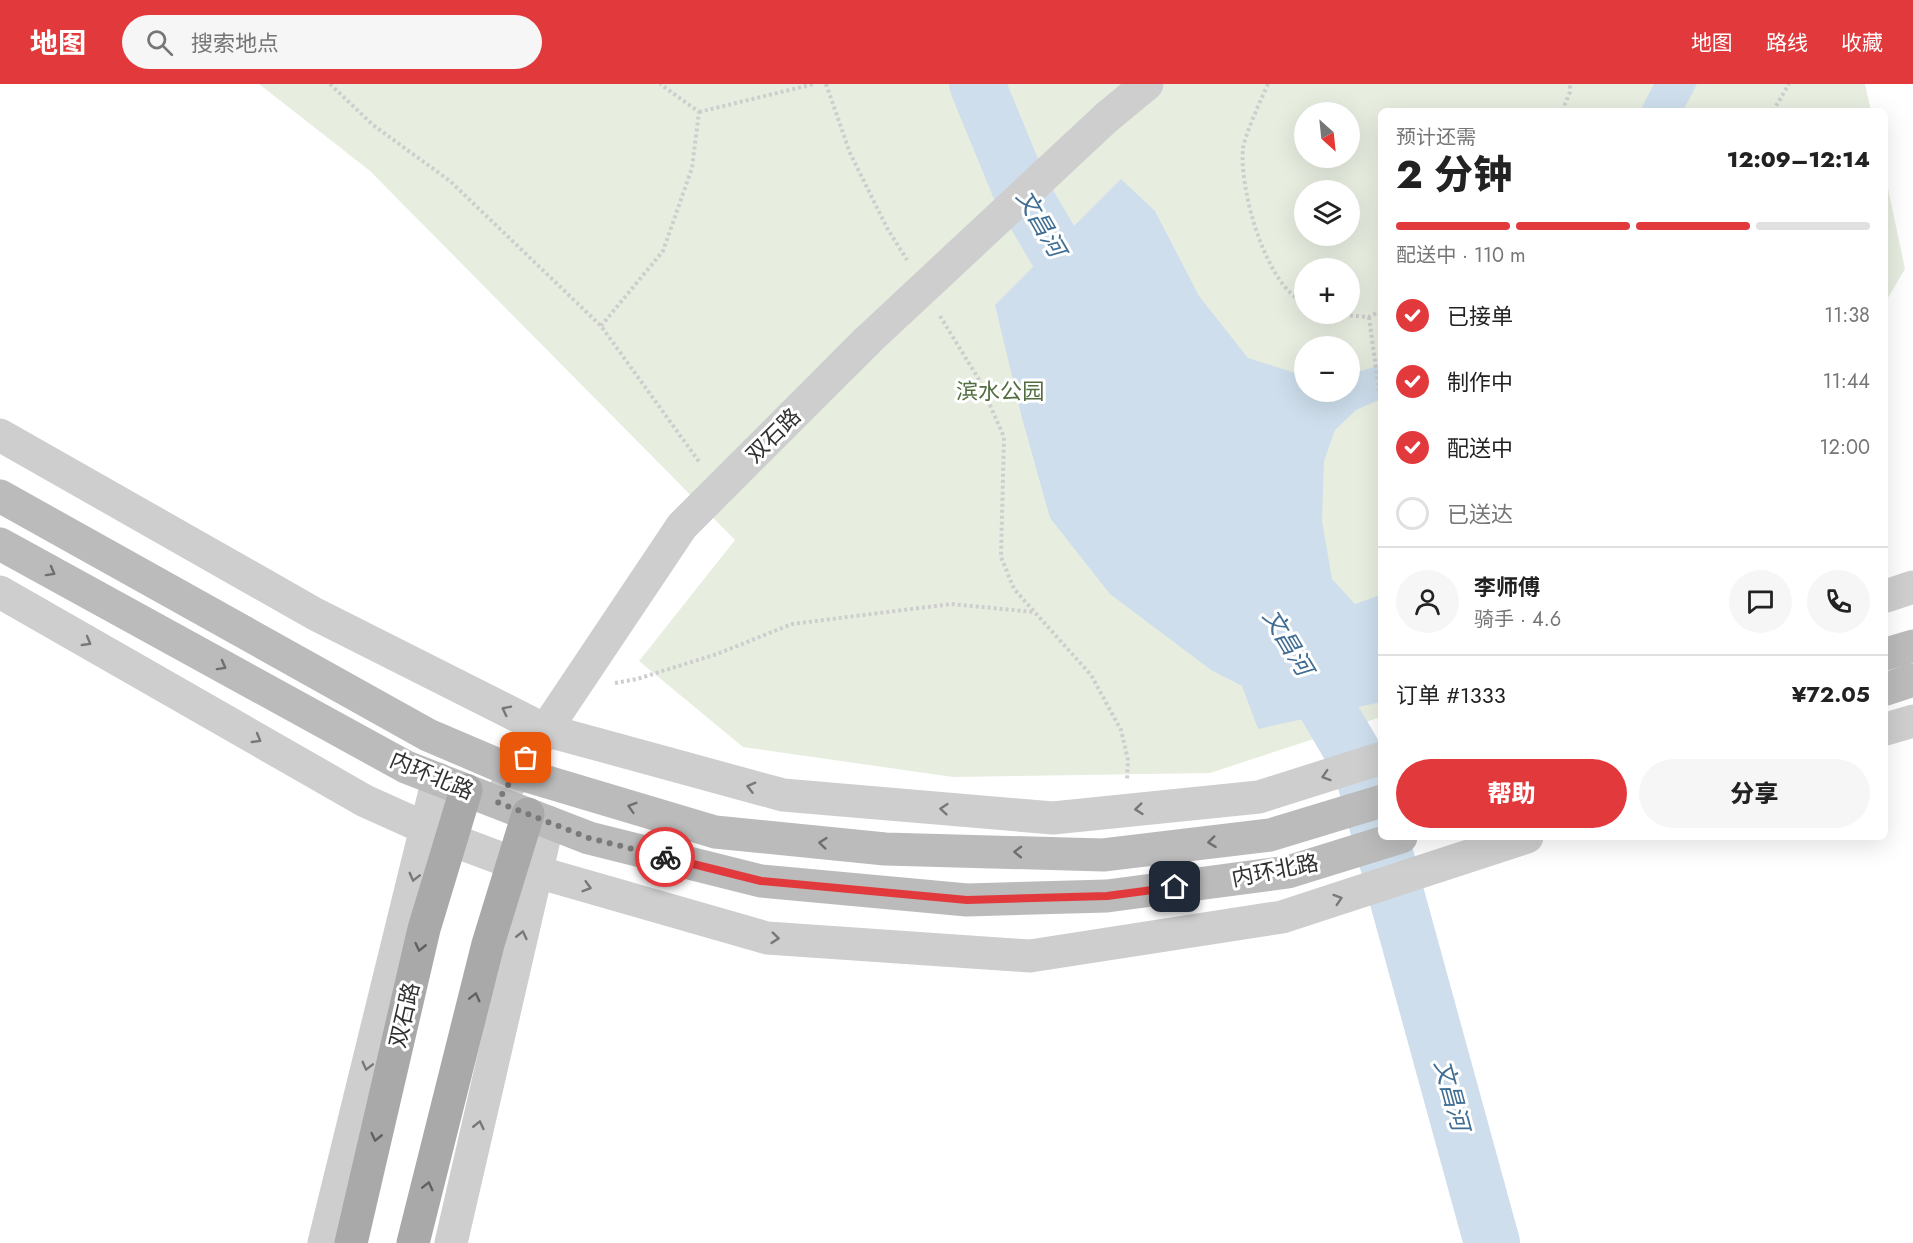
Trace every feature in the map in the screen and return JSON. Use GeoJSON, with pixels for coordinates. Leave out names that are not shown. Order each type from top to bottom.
{"type":"FeatureCollection","features":[{"type":"Feature","properties":{"kind":"main road","name":"内环北路"},"geometry":{"type":"LineString","coordinates":[[0,496],[428,735],[517,773],[715,832],[885,849],[1103,855],[1270,835],[1378,802]]}},
{"type":"Feature","properties":{"kind":"main road","name":"内环北路"},"geometry":{"type":"LineString","coordinates":[[0,544],[406,767],[589,838],[761,881],[967,900],[1107,896],[1288,872],[1391,840]]}},
{"type":"Feature","properties":{"kind":"main road"},"geometry":{"type":"LineString","coordinates":[[1888,688],[1913,680]]}},
{"type":"Feature","properties":{"kind":"main road","name":"双石路"},"geometry":{"type":"LineString","coordinates":[[351,1243],[424,929],[439,834],[452,785]]}},
{"type":"Feature","properties":{"kind":"main road"},"geometry":{"type":"LineString","coordinates":[[413,1243],[488,944],[525,868],[538,818]]}},
{"type":"Feature","properties":{"kind":"street","name":"双石路"},"geometry":{"type":"LineString","coordinates":[[497,802],[681,526],[868,340],[1107,117],[1147,84]]}},
{"type":"Feature","properties":{"kind":"street"},"geometry":{"type":"LineString","coordinates":[[0,435],[315,614],[545,730],[783,795],[1053,818],[1259,797],[1378,759]]}},
{"type":"Feature","properties":{"kind":"street"},"geometry":{"type":"LineString","coordinates":[[1888,595],[1913,587]]}},
{"type":"Feature","properties":{"kind":"street"},"geometry":{"type":"LineString","coordinates":[[0,592],[364,801],[525,868],[767,938],[1030,956],[1282,917],[1514,841]]}},
{"type":"Feature","properties":{"kind":"street"},"geometry":{"type":"LineString","coordinates":[[1888,728],[1913,721]]}},
{"type":"Feature","properties":{"kind":"street"},"geometry":{"type":"LineString","coordinates":[[324,1243],[439,834]]}},
{"type":"Feature","properties":{"kind":"street"},"geometry":{"type":"LineString","coordinates":[[451,1243],[525,868]]}},
{"type":"Feature","properties":{"kind":"path"},"geometry":{"type":"LineString","coordinates":[[330,84],[373,125],[450,181],[601,326],[719,489]]}},
{"type":"Feature","properties":{"kind":"path"},"geometry":{"type":"LineString","coordinates":[[660,84],[699,112],[814,84]]}},
{"type":"Feature","properties":{"kind":"path"},"geometry":{"type":"LineString","coordinates":[[826,84],[850,153],[887,228],[910,266]]}},
{"type":"Feature","properties":{"kind":"path"},"geometry":{"type":"LineString","coordinates":[[1268,84],[1243,148],[1246,197],[1268,262],[1294,297]]}},
{"type":"Feature","properties":{"kind":"path"},"geometry":{"type":"LineString","coordinates":[[1563,108],[1570,92],[1570,84]]}},
{"type":"Feature","properties":{"kind":"path"},"geometry":{"type":"LineString","coordinates":[[1775,108],[1789,84]]}},
{"type":"Feature","properties":{"kind":"path"},"geometry":{"type":"LineString","coordinates":[[601,326],[663,251],[692,168],[699,112]]}},
{"type":"Feature","properties":{"kind":"path"},"geometry":{"type":"LineString","coordinates":[[1360,316],[1369,317],[1378,312]]}},
{"type":"Feature","properties":{"kind":"path"},"geometry":{"type":"LineString","coordinates":[[939,314],[978,378],[1004,437],[1001,557],[1014,589],[1091,675],[1121,730],[1128,760],[1126,810]]}},
{"type":"Feature","properties":{"kind":"path"},"geometry":{"type":"LineString","coordinates":[[1369,317],[1378,383]]}},
{"type":"Feature","properties":{"kind":"path"},"geometry":{"type":"LineString","coordinates":[[573,689],[637,680],[717,654],[792,624],[951,604],[1035,612]]}},
{"type":"Feature","properties":{"kind":"green space","name":"滨水公园"},"geometry":{"type":"Polygon","coordinates":[[[259,84],[1865,84],[1870,108],[1378,108],[1378,718],[1210,773],[953,777],[743,747],[639,661],[735,540],[370,171],[259,84]]]}},
{"type":"Feature","properties":{"kind":"green space"},"geometry":{"type":"Polygon","coordinates":[[[1888,188],[1905,269],[1888,298],[1888,188]]]}},
{"type":"Feature","properties":{"kind":"water"},"geometry":{"type":"Polygon","coordinates":[[[1654,84],[1697,84],[1685,108],[1642,108],[1654,84]]]}},
{"type":"Feature","properties":{"kind":"water"},"geometry":{"type":"Polygon","coordinates":[[[1121,179],[1155,211],[1199,296],[1248,358],[1294,373],[1294,402],[1360,402],[1360,371],[1378,366],[1378,400],[1356,410],[1335,430],[1324,461],[1322,521],[1332,579],[1355,604],[1378,596],[1378,703],[1258,729],[1242,686],[1211,670],[1110,594],[1050,518],[1022,418],[995,305],[1121,179]]]}},
{"type":"Feature","properties":{"kind":"waterway","name":"文昌河"},"geometry":{"type":"LineString","coordinates":[[977,84],[1021,191],[1092,311]]}},
{"type":"Feature","properties":{"kind":"waterway","name":"文昌河"},"geometry":{"type":"LineString","coordinates":[[1291,647],[1361,766],[1378,828]]}},
{"type":"Feature","properties":{"kind":"waterway","name":"文昌河"},"geometry":{"type":"LineString","coordinates":[[1381,840],[1492,1243]]}},
{"type":"Feature","properties":{"kind":"way so far"},"geometry":{"type":"LineString","coordinates":[[526,758],[497,802],[589,838],[665,857]]}},
{"type":"Feature","properties":{"kind":"route"},"geometry":{"type":"LineString","coordinates":[[665,857],[761,881],[967,900],[1107,896],[1175,887]]}}]}
